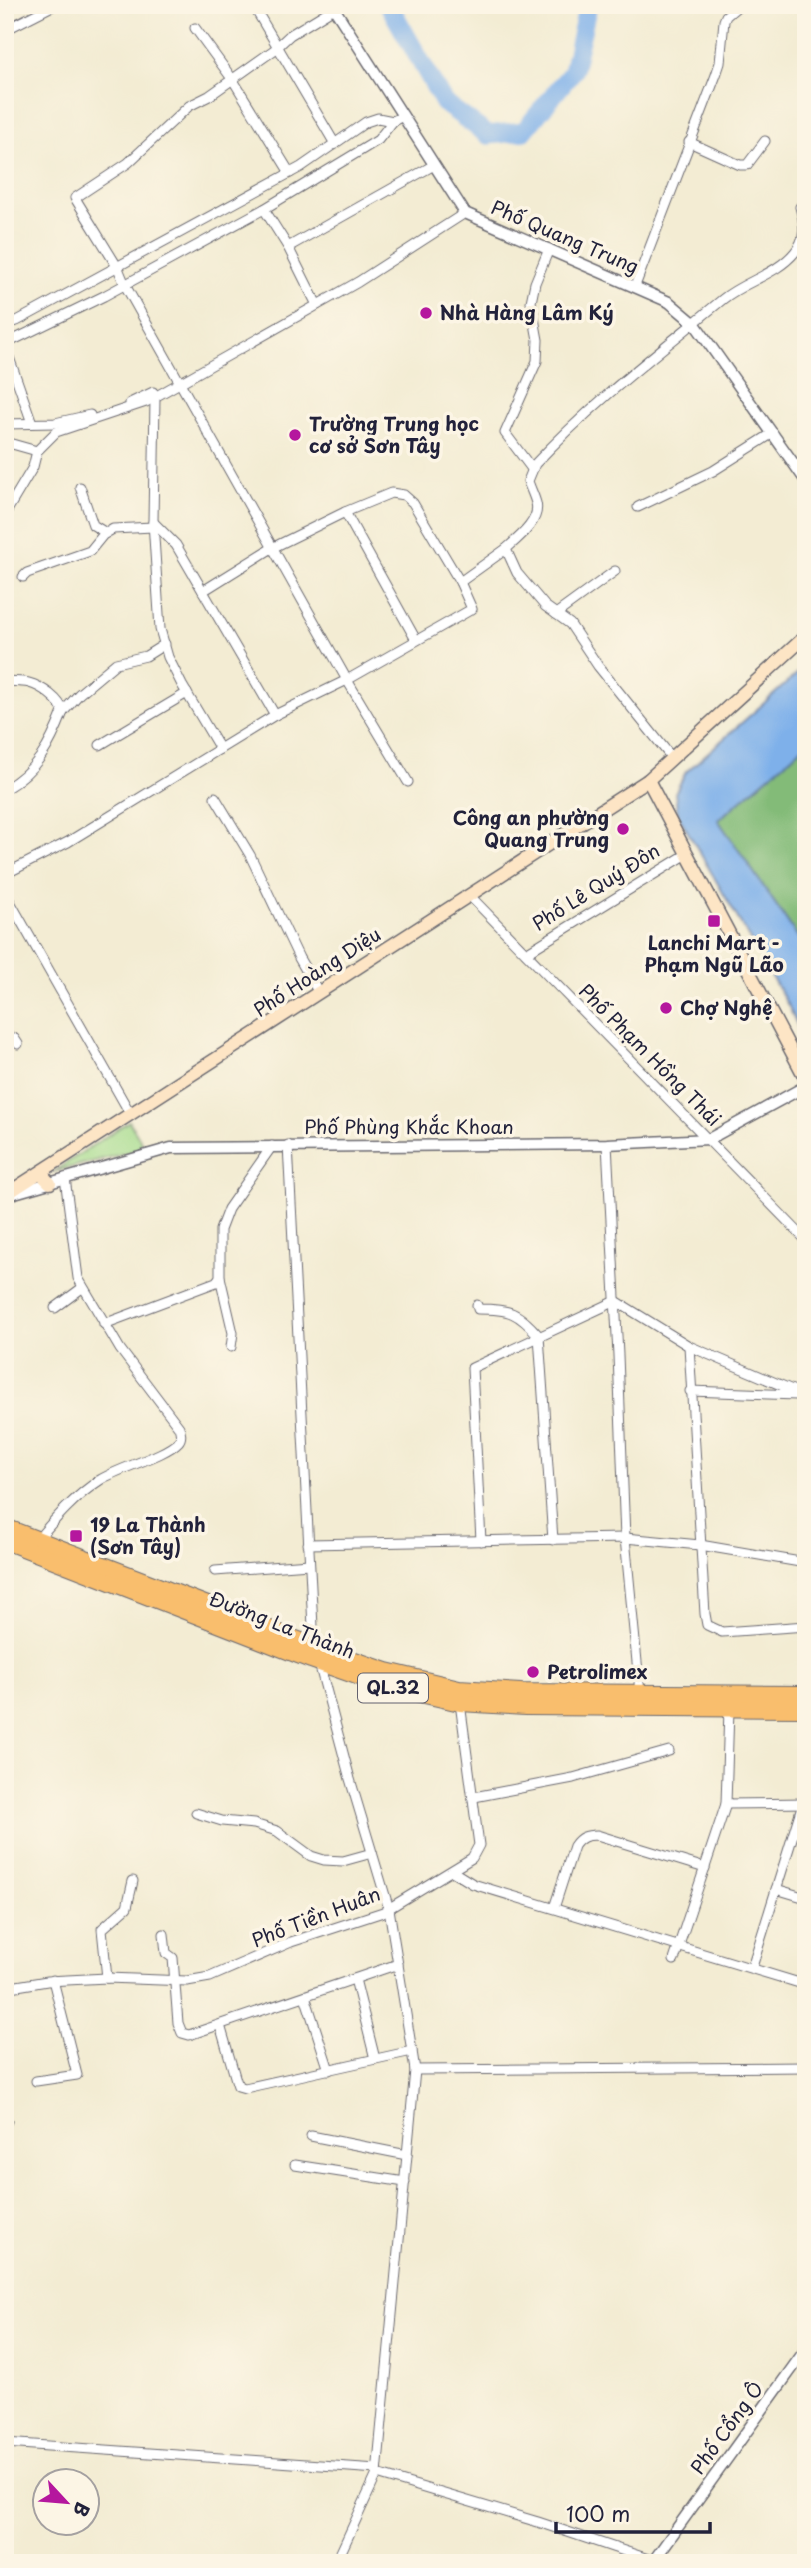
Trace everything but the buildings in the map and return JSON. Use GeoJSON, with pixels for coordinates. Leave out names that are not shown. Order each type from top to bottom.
{"type":"FeatureCollection","features":[{"type":"Feature","properties":{"kind":"highway","name":"Đường La Thành"},"geometry":{"type":"LineString","coordinates":[[5,1527],[314,1646],[387,1671],[459,1688],[521,1692],[806,1694]]}},
{"type":"Feature","properties":{"kind":"highway","name":"Đường La Thành"},"geometry":{"type":"LineString","coordinates":[[5,1541],[319,1663],[385,1686],[460,1703],[525,1707],[806,1709]]}},
{"type":"Feature","properties":{"kind":"main road","name":"Phố Hoàng Diệu"},"geometry":{"type":"LineString","coordinates":[[5,1195],[46,1177],[131,1115],[648,780],[806,636]]}},
{"type":"Feature","properties":{"kind":"main road","name":"Phố Lê Quý Đôn"},"geometry":{"type":"LineString","coordinates":[[648,780],[687,854]]}},
{"type":"Feature","properties":{"kind":"main road"},"geometry":{"type":"LineString","coordinates":[[687,854],[806,1079]]}},
{"type":"Feature","properties":{"kind":"street"},"geometry":{"type":"LineString","coordinates":[[5,30],[54,5]]}},
{"type":"Feature","properties":{"kind":"street"},"geometry":{"type":"LineString","coordinates":[[253,5],[335,144]]}},
{"type":"Feature","properties":{"kind":"street"},"geometry":{"type":"LineString","coordinates":[[635,286],[720,63],[724,21],[739,5]]}},
{"type":"Feature","properties":{"kind":"street"},"geometry":{"type":"LineString","coordinates":[[333,7],[290,34],[233,80],[189,106],[128,163],[75,198],[118,268],[272,548],[408,782]]}},
{"type":"Feature","properties":{"kind":"street","name":"Phố Quang Trung"},"geometry":{"type":"LineString","coordinates":[[333,7],[398,119],[435,166],[465,213],[669,302],[695,324],[806,481]]}},
{"type":"Feature","properties":{"kind":"street"},"geometry":{"type":"LineString","coordinates":[[195,28],[233,80],[290,173]]}},
{"type":"Feature","properties":{"kind":"street"},"geometry":{"type":"LineString","coordinates":[[5,323],[17,321],[118,268],[290,173],[366,122],[378,118],[398,119]]}},
{"type":"Feature","properties":{"kind":"street"},"geometry":{"type":"LineString","coordinates":[[32,423],[5,345],[125,285],[264,209],[377,140],[398,119]]}},
{"type":"Feature","properties":{"kind":"street"},"geometry":{"type":"LineString","coordinates":[[689,142],[740,165],[747,164],[765,141]]}},
{"type":"Feature","properties":{"kind":"street"},"geometry":{"type":"LineString","coordinates":[[288,247],[435,166]]}},
{"type":"Feature","properties":{"kind":"street"},"geometry":{"type":"LineString","coordinates":[[460,582],[506,549],[534,517],[536,503],[528,481],[532,469],[545,453],[650,357],[695,324],[724,298],[777,268],[796,251],[804,232],[800,207]]}},
{"type":"Feature","properties":{"kind":"street"},"geometry":{"type":"LineString","coordinates":[[264,209],[288,247],[317,305]]}},
{"type":"Feature","properties":{"kind":"street"},"geometry":{"type":"LineString","coordinates":[[5,514],[33,467],[37,451],[57,432],[155,398],[358,282],[465,213]]}},
{"type":"Feature","properties":{"kind":"street"},"geometry":{"type":"LineString","coordinates":[[532,469],[505,433],[537,361],[538,340],[531,302],[535,283],[549,249]]}},
{"type":"Feature","properties":{"kind":"street"},"geometry":{"type":"LineString","coordinates":[[5,424],[55,423],[101,412],[153,392],[153,524],[160,629],[187,693],[220,749]]}},
{"type":"Feature","properties":{"kind":"street"},"geometry":{"type":"LineString","coordinates":[[638,507],[713,471],[774,433]]}},
{"type":"Feature","properties":{"kind":"street"},"geometry":{"type":"LineString","coordinates":[[5,442],[37,451]]}},
{"type":"Feature","properties":{"kind":"street"},"geometry":{"type":"LineString","coordinates":[[79,487],[93,526],[106,533]]}},
{"type":"Feature","properties":{"kind":"street"},"geometry":{"type":"LineString","coordinates":[[5,874],[68,842],[275,715],[347,680],[472,609],[460,582],[413,503],[404,495],[391,493],[272,548],[203,591]]}},
{"type":"Feature","properties":{"kind":"street"},"geometry":{"type":"LineString","coordinates":[[345,512],[416,640]]}},
{"type":"Feature","properties":{"kind":"street"},"geometry":{"type":"LineString","coordinates":[[23,577],[27,573],[90,551],[106,533],[113,530],[153,524]]}},
{"type":"Feature","properties":{"kind":"street"},"geometry":{"type":"LineString","coordinates":[[153,524],[176,545],[275,715]]}},
{"type":"Feature","properties":{"kind":"street"},"geometry":{"type":"LineString","coordinates":[[506,549],[517,573],[545,606],[570,624],[597,666],[672,758]]}},
{"type":"Feature","properties":{"kind":"street"},"geometry":{"type":"LineString","coordinates":[[556,614],[615,571]]}},
{"type":"Feature","properties":{"kind":"street"},"geometry":{"type":"LineString","coordinates":[[5,789],[27,774],[42,758],[63,712],[79,694],[116,663],[146,656],[165,645]]}},
{"type":"Feature","properties":{"kind":"street"},"geometry":{"type":"LineString","coordinates":[[5,681],[30,683],[59,702],[63,712]]}},
{"type":"Feature","properties":{"kind":"street"},"geometry":{"type":"LineString","coordinates":[[100,745],[187,693]]}},
{"type":"Feature","properties":{"kind":"street"},"geometry":{"type":"LineString","coordinates":[[215,797],[250,855],[299,958],[319,993]]}},
{"type":"Feature","properties":{"kind":"street","name":"Phố Lê Quý Đôn"},"geometry":{"type":"LineString","coordinates":[[526,953],[687,854]]}},
{"type":"Feature","properties":{"kind":"street"},"geometry":{"type":"LineString","coordinates":[[5,893],[131,1115]]}},
{"type":"Feature","properties":{"kind":"street","name":"Phố Phạm Hồng Thái"},"geometry":{"type":"LineString","coordinates":[[470,896],[806,1240]]}},
{"type":"Feature","properties":{"kind":"street"},"geometry":{"type":"LineString","coordinates":[[5,1037],[14,1038],[18,1044]]}},
{"type":"Feature","properties":{"kind":"street","name":"Phố Phùng Khắc Khoan"},"geometry":{"type":"LineString","coordinates":[[46,1177],[65,1178],[171,1148],[607,1144],[709,1139],[806,1086]]}},
{"type":"Feature","properties":{"kind":"street"},"geometry":{"type":"LineString","coordinates":[[607,1144],[625,1538],[640,1693]]}},
{"type":"Feature","properties":{"kind":"street"},"geometry":{"type":"LineString","coordinates":[[288,1145],[314,1646]]}},
{"type":"Feature","properties":{"kind":"street"},"geometry":{"type":"LineString","coordinates":[[231,1347],[233,1332],[220,1277],[220,1230],[228,1209],[272,1146]]}},
{"type":"Feature","properties":{"kind":"street"},"geometry":{"type":"LineString","coordinates":[[37,1540],[69,1503],[101,1479],[167,1449],[179,1442],[181,1434],[179,1427],[120,1349],[82,1288],[78,1279],[65,1178]]}},
{"type":"Feature","properties":{"kind":"street"},"geometry":{"type":"LineString","coordinates":[[104,1324],[216,1282],[220,1277]]}},
{"type":"Feature","properties":{"kind":"street"},"geometry":{"type":"LineString","coordinates":[[55,1308],[82,1288]]}},
{"type":"Feature","properties":{"kind":"street"},"geometry":{"type":"LineString","coordinates":[[481,1541],[472,1368],[615,1301]]}},
{"type":"Feature","properties":{"kind":"street"},"geometry":{"type":"LineString","coordinates":[[615,1301],[689,1346],[805,1395]]}},
{"type":"Feature","properties":{"kind":"street"},"geometry":{"type":"LineString","coordinates":[[477,1306],[478,1309],[510,1311],[522,1317],[539,1336],[553,1540]]}},
{"type":"Feature","properties":{"kind":"street"},"geometry":{"type":"LineString","coordinates":[[689,1346],[707,1625],[722,1632],[806,1626]]}},
{"type":"Feature","properties":{"kind":"street"},"geometry":{"type":"LineString","coordinates":[[690,1391],[805,1395]]}},
{"type":"Feature","properties":{"kind":"street"},"geometry":{"type":"LineString","coordinates":[[308,1544],[625,1538],[700,1545],[806,1563]]}},
{"type":"Feature","properties":{"kind":"street"},"geometry":{"type":"LineString","coordinates":[[215,1571],[309,1564]]}},
{"type":"Feature","properties":{"kind":"street"},"geometry":{"type":"LineString","coordinates":[[319,1663],[389,1909],[415,2070],[377,2472],[336,2563]]}},
{"type":"Feature","properties":{"kind":"street","name":"Phố Tiền Huân"},"geometry":{"type":"LineString","coordinates":[[5,1988],[53,1980],[107,1978],[187,1981],[219,1974],[290,1942],[389,1909],[452,1871],[472,1858],[478,1852],[479,1845],[460,1703]]}},
{"type":"Feature","properties":{"kind":"street"},"geometry":{"type":"LineString","coordinates":[[674,1961],[726,1804],[729,1709]]}},
{"type":"Feature","properties":{"kind":"street"},"geometry":{"type":"LineString","coordinates":[[474,1797],[573,1778],[669,1751]]}},
{"type":"Feature","properties":{"kind":"street"},"geometry":{"type":"LineString","coordinates":[[726,1804],[804,1803],[752,1967]]}},
{"type":"Feature","properties":{"kind":"street"},"geometry":{"type":"LineString","coordinates":[[196,1813],[222,1821],[254,1824],[277,1831],[311,1856],[324,1860],[343,1861],[372,1853]]}},
{"type":"Feature","properties":{"kind":"street"},"geometry":{"type":"LineString","coordinates":[[554,1908],[574,1846],[578,1839],[588,1835],[597,1835],[705,1868]]}},
{"type":"Feature","properties":{"kind":"street"},"geometry":{"type":"LineString","coordinates":[[452,1871],[473,1884],[806,1985]]}},
{"type":"Feature","properties":{"kind":"street"},"geometry":{"type":"LineString","coordinates":[[107,1978],[102,1928],[127,1907],[133,1881]]}},
{"type":"Feature","properties":{"kind":"street"},"geometry":{"type":"LineString","coordinates":[[776,1889],[806,1898]]}},
{"type":"Feature","properties":{"kind":"street"},"geometry":{"type":"LineString","coordinates":[[164,1934],[166,1953],[173,1958],[178,2023],[182,2033],[189,2035],[398,1964]]}},
{"type":"Feature","properties":{"kind":"street"},"geometry":{"type":"LineString","coordinates":[[355,1979],[375,2059]]}},
{"type":"Feature","properties":{"kind":"street"},"geometry":{"type":"LineString","coordinates":[[36,2081],[77,2075],[53,1980]]}},
{"type":"Feature","properties":{"kind":"street"},"geometry":{"type":"LineString","coordinates":[[305,1996],[329,2070]]}},
{"type":"Feature","properties":{"kind":"street"},"geometry":{"type":"LineString","coordinates":[[220,2025],[238,2086],[244,2088],[412,2052]]}},
{"type":"Feature","properties":{"kind":"street"},"geometry":{"type":"LineString","coordinates":[[415,2070],[806,2067]]}},
{"type":"Feature","properties":{"kind":"street"},"geometry":{"type":"LineString","coordinates":[[311,2136],[407,2155]]}},
{"type":"Feature","properties":{"kind":"street"},"geometry":{"type":"LineString","coordinates":[[295,2165],[405,2182]]}},
{"type":"Feature","properties":{"kind":"street","name":"Phố Cổng Ô"},"geometry":{"type":"LineString","coordinates":[[655,2562],[806,2349]]}},
{"type":"Feature","properties":{"kind":"street"},"geometry":{"type":"LineString","coordinates":[[5,2443],[377,2472],[655,2562]]}},
{"type":"Feature","properties":{"kind":"green space"},"geometry":{"type":"Polygon","coordinates":[[[806,744],[806,949],[718,820],[806,744]]]}},
{"type":"Feature","properties":{"kind":"green space"},"geometry":{"type":"Polygon","coordinates":[[[129,1121],[145,1148],[53,1172],[129,1121]]]}},
{"type":"Feature","properties":{"kind":"water"},"geometry":{"type":"Polygon","coordinates":[[[806,666],[806,744],[718,820],[806,949],[806,1045],[789,1007],[678,815],[675,793],[686,772],[806,666]]]}},
{"type":"Feature","properties":{"kind":"waterway"},"geometry":{"type":"LineString","coordinates":[[389,5],[444,103],[488,135],[524,131],[573,71],[588,5]]}},
{"type":"Feature","properties":{"kind":"place","name":"Nhà Hàng Lâm Ký"},"geometry":{"type":"Point","coordinates":[426,313]}},
{"type":"Feature","properties":{"kind":"place","name":"Trường Trung học cơ sở Sơn Tây"},"geometry":{"type":"Point","coordinates":[295,435]}},
{"type":"Feature","properties":{"kind":"place","name":"Công an phường Quang Trung"},"geometry":{"type":"Point","coordinates":[623,829]}},
{"type":"Feature","properties":{"kind":"place","name":"Lanchi Mart - Phạm Ngũ Lão"},"geometry":{"type":"Point","coordinates":[714,921]}},
{"type":"Feature","properties":{"kind":"place","name":"Chợ Nghệ"},"geometry":{"type":"Point","coordinates":[666,1008]}},
{"type":"Feature","properties":{"kind":"place","name":"19 La Thành (Sơn Tây)"},"geometry":{"type":"Point","coordinates":[76,1536]}},
{"type":"Feature","properties":{"kind":"place","name":"Petrolimex"},"geometry":{"type":"Point","coordinates":[533,1672]}}]}
